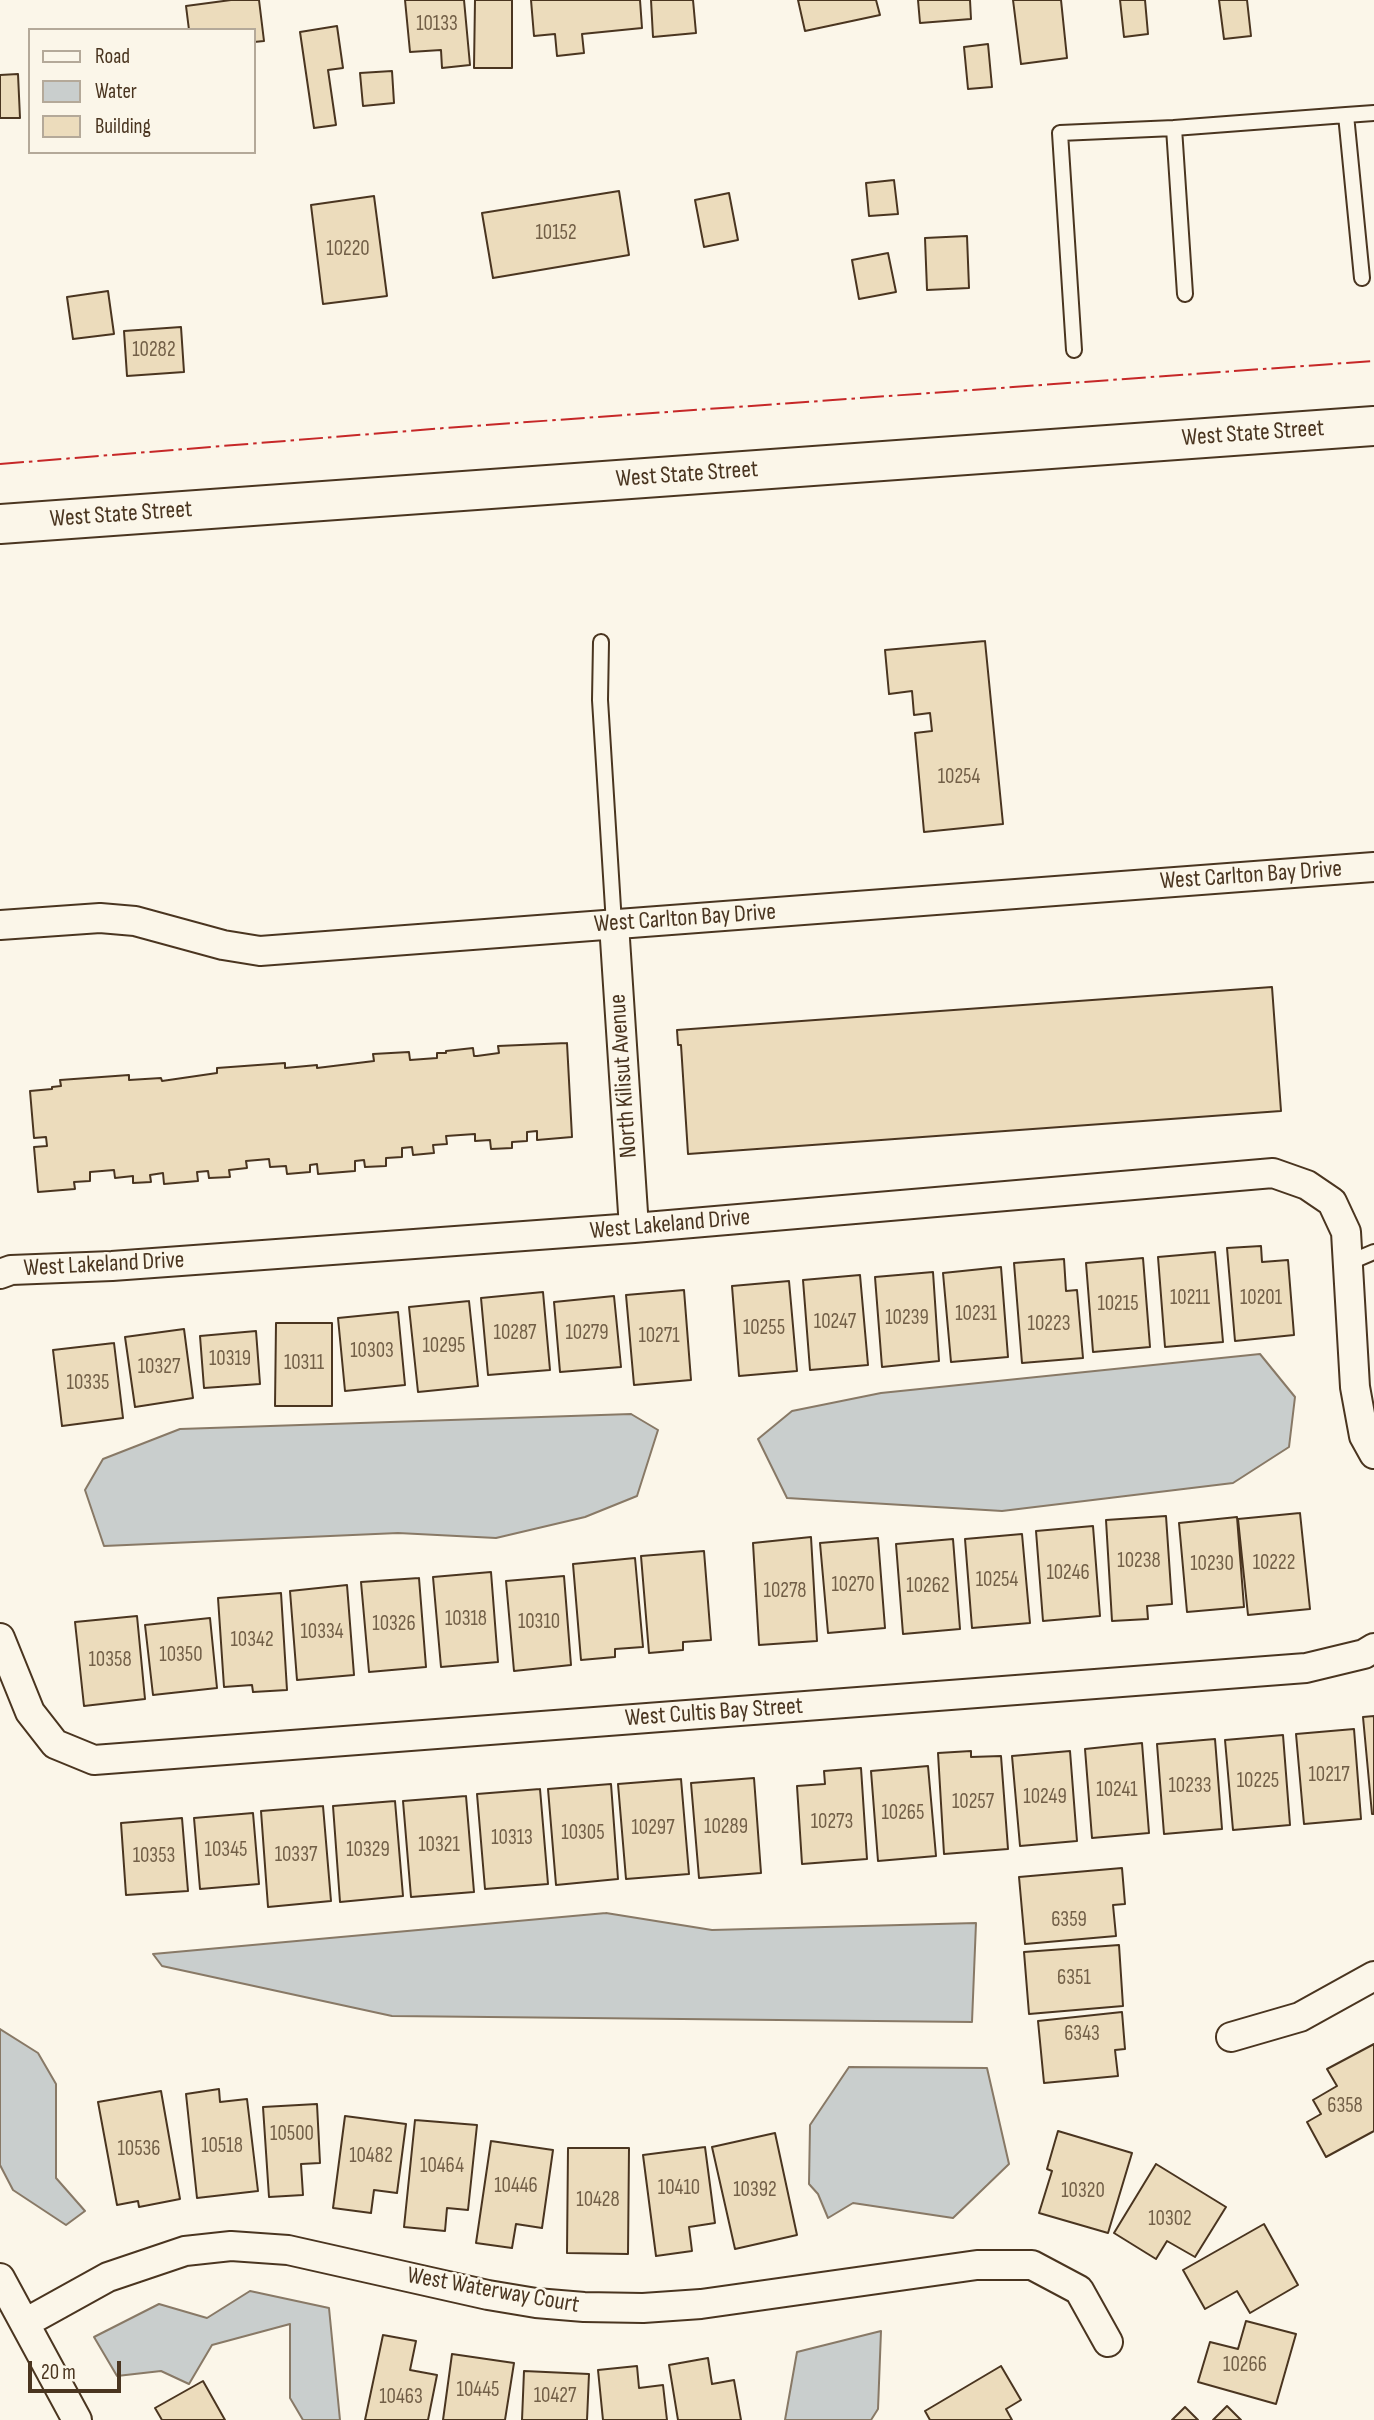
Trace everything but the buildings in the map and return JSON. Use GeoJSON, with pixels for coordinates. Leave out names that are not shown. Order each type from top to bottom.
{"type":"FeatureCollection","features":[{"type":"Feature","properties":{"kind":"main road","name":"West State Street"},"geometry":{"type":"LineString","coordinates":[[0,524],[1374,426]]}},
{"type":"Feature","properties":{"kind":"street","name":"West Carlton Bay Drive"},"geometry":{"type":"LineString","coordinates":[[0,925],[100,918],[135,921],[223,945],[260,951],[1374,867]]}},
{"type":"Feature","properties":{"kind":"street","name":"North Kilisut Avenue"},"geometry":{"type":"LineString","coordinates":[[614,924],[635,1228]]}},
{"type":"Feature","properties":{"kind":"street","name":"West Lakeland Drive"},"geometry":{"type":"LineString","coordinates":[[0,1274],[11,1270],[125,1265],[635,1228],[1273,1174],[1307,1185],[1332,1202],[1346,1231],[1348,1263]]}},
{"type":"Feature","properties":{"kind":"street"},"geometry":{"type":"LineString","coordinates":[[1348,1263],[1355,1387],[1364,1436],[1374,1454]]}},
{"type":"Feature","properties":{"kind":"street","name":"West Cultis Bay Street"},"geometry":{"type":"LineString","coordinates":[[0,1638],[30,1712],[55,1744],[94,1760],[1306,1668],[1364,1654],[1374,1648]]}},
{"type":"Feature","properties":{"kind":"street"},"geometry":{"type":"LineString","coordinates":[[1231,2037],[1300,2017],[1374,1976]]}},
{"type":"Feature","properties":{"kind":"street","name":"West Waterway Court"},"geometry":{"type":"LineString","coordinates":[[25,2323],[108,2277],[185,2251],[232,2246],[288,2250],[488,2295],[584,2308],[701,2304],[977,2265],[1032,2265],[1079,2290],[1108,2342]]}},
{"type":"Feature","properties":{"kind":"street"},"geometry":{"type":"LineString","coordinates":[[0,2278],[77,2420]]}},
{"type":"Feature","properties":{"kind":"lane"},"geometry":{"type":"LineString","coordinates":[[1074,349],[1060,133],[1174,128],[1374,113]]}},
{"type":"Feature","properties":{"kind":"lane"},"geometry":{"type":"LineString","coordinates":[[1346,115],[1362,278]]}},
{"type":"Feature","properties":{"kind":"lane"},"geometry":{"type":"LineString","coordinates":[[1174,128],[1185,294]]}},
{"type":"Feature","properties":{"kind":"lane"},"geometry":{"type":"LineString","coordinates":[[601,642],[600,700],[614,924]]}},
{"type":"Feature","properties":{"kind":"lane"},"geometry":{"type":"LineString","coordinates":[[1348,1263],[1374,1252]]}},
{"type":"Feature","properties":{"kind":"water"},"geometry":{"type":"Polygon","coordinates":[[[1260,1354],[1295,1397],[1289,1447],[1233,1483],[1002,1511],[787,1498],[758,1439],[792,1411],[881,1393],[1260,1354]]]}},
{"type":"Feature","properties":{"kind":"water"},"geometry":{"type":"Polygon","coordinates":[[[631,1414],[658,1430],[637,1496],[585,1517],[496,1538],[398,1533],[104,1546],[85,1490],[103,1459],[180,1429],[631,1414]]]}},
{"type":"Feature","properties":{"kind":"water"},"geometry":{"type":"Polygon","coordinates":[[[606,1913],[712,1930],[976,1923],[972,2022],[392,2016],[162,1966],[153,1954],[606,1913]]]}},
{"type":"Feature","properties":{"kind":"water"},"geometry":{"type":"Polygon","coordinates":[[[0,2029],[38,2053],[56,2084],[56,2178],[85,2211],[66,2225],[13,2190],[0,2165],[0,2029]]]}},
{"type":"Feature","properties":{"kind":"water"},"geometry":{"type":"Polygon","coordinates":[[[849,2067],[987,2068],[1009,2164],[953,2218],[853,2203],[828,2218],[818,2194],[809,2184],[810,2125],[849,2067]]]}},
{"type":"Feature","properties":{"kind":"water"},"geometry":{"type":"Polygon","coordinates":[[[250,2291],[329,2308],[340,2420],[303,2420],[290,2398],[290,2324],[212,2345],[189,2384],[161,2371],[117,2376],[94,2337],[159,2304],[207,2318],[250,2291]]]}},
{"type":"Feature","properties":{"kind":"water"},"geometry":{"type":"Polygon","coordinates":[[[881,2331],[878,2409],[871,2420],[785,2420],[797,2352],[881,2331]]]}},
{"type":"Feature","properties":{"kind":"power"},"geometry":{"type":"LineString","coordinates":[[0,464],[445,428],[1374,361]]}}]}
